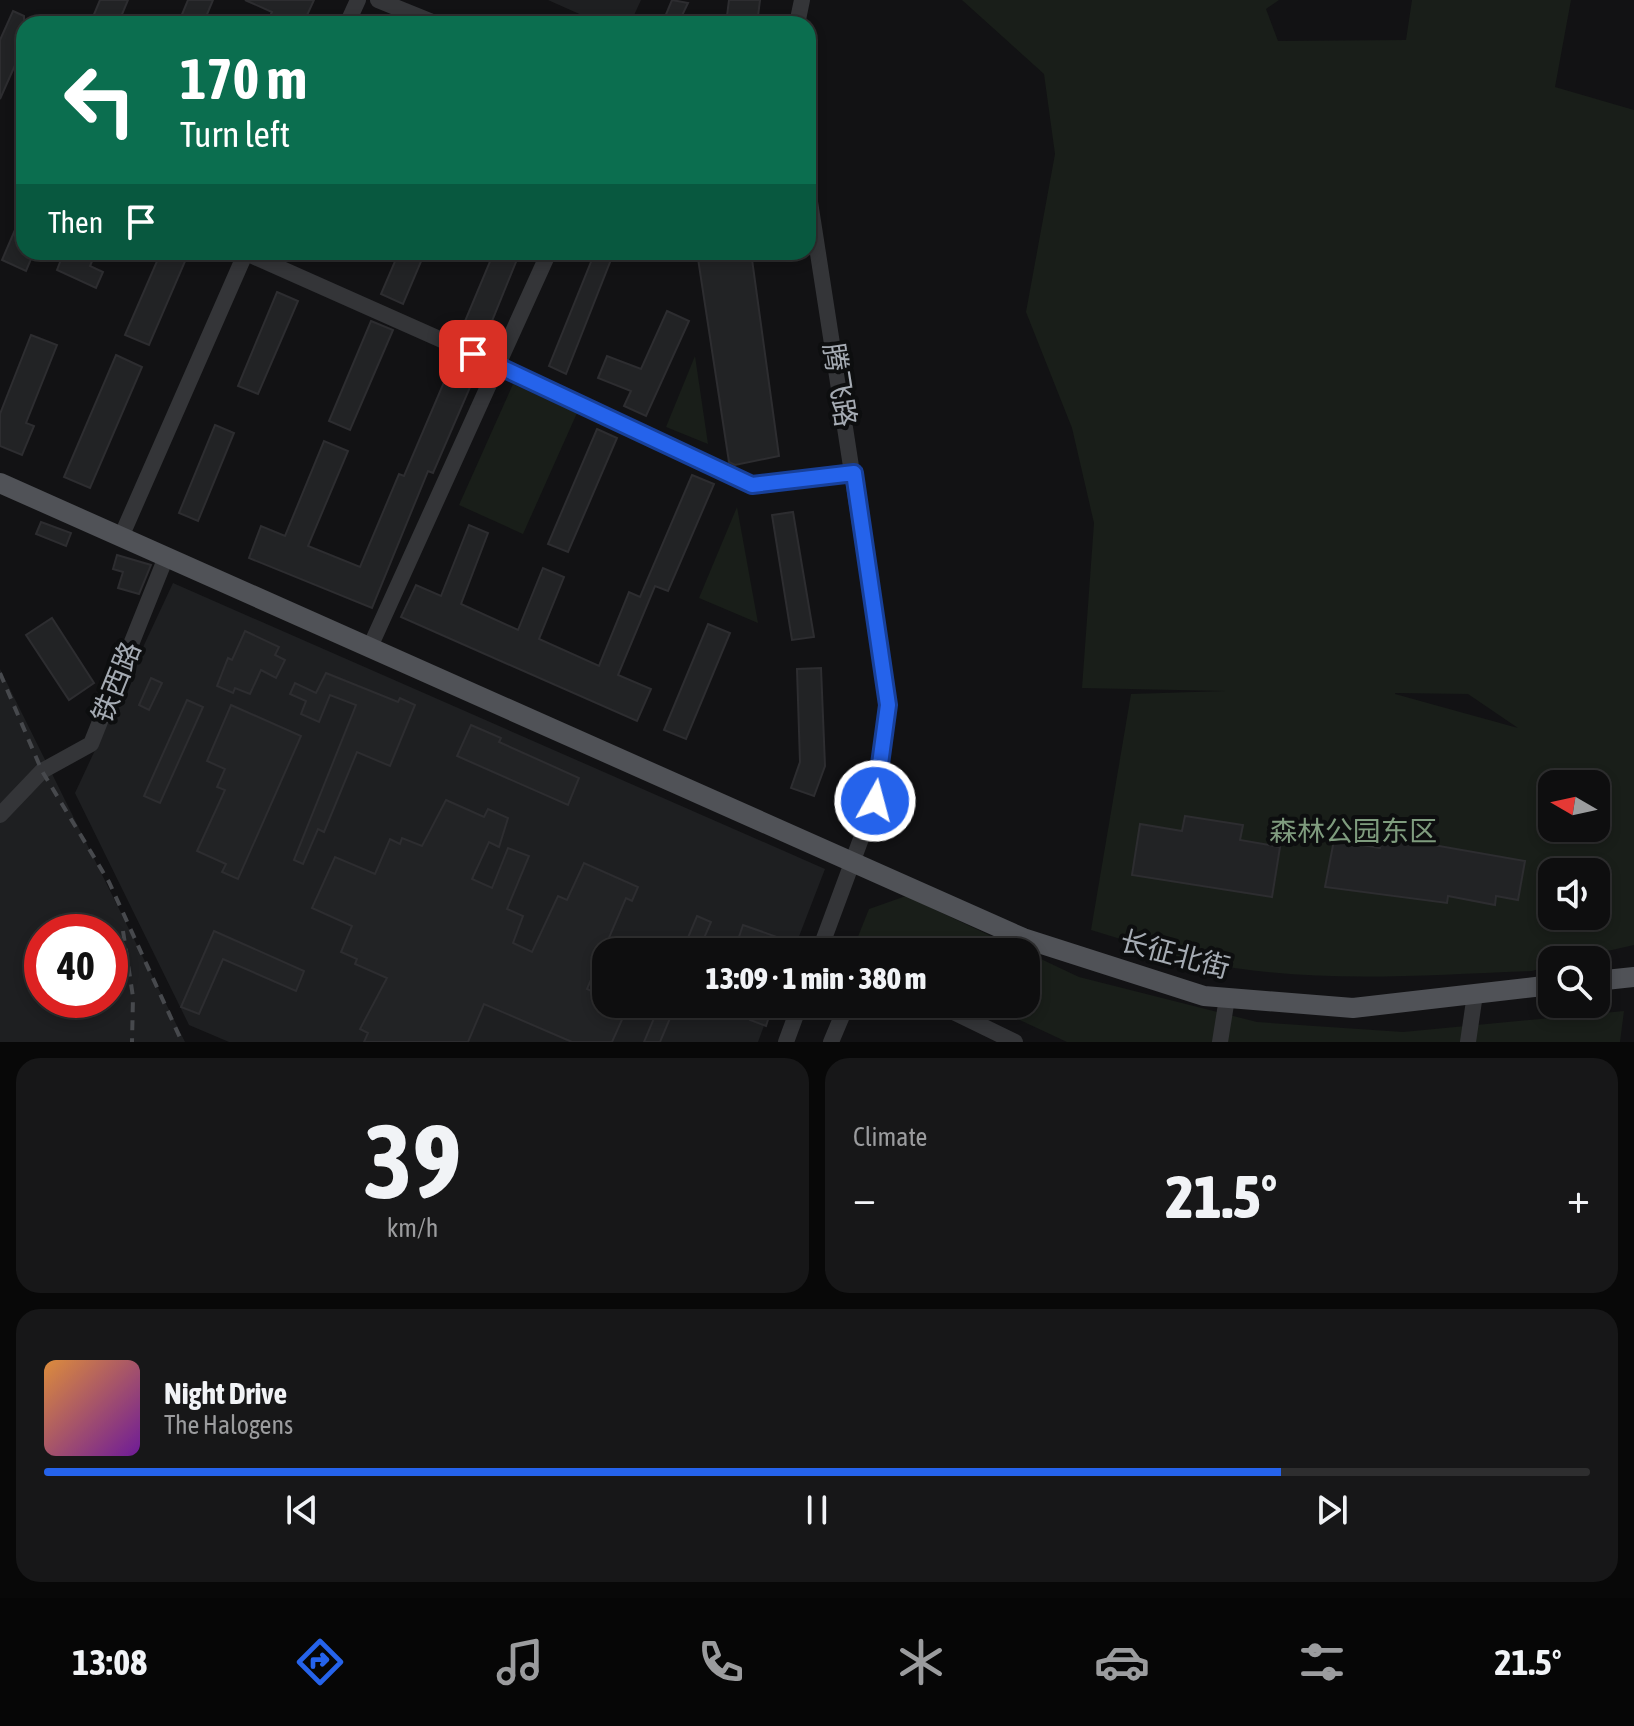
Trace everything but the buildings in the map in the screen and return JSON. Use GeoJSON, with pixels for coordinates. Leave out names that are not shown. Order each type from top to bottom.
{"type":"FeatureCollection","features":[{"type":"Feature","properties":{"kind":"main road","name":"长征北街"},"geometry":{"type":"LineString","coordinates":[[0,483],[1023,938],[1204,996],[1353,1008],[1538,987]]}},
{"type":"Feature","properties":{"kind":"main road"},"geometry":{"type":"LineString","coordinates":[[1610,980],[1634,977]]}},
{"type":"Feature","properties":{"kind":"street"},"geometry":{"type":"LineString","coordinates":[[378,0],[417,16]]}},
{"type":"Feature","properties":{"kind":"street","name":"腾飞路"},"geometry":{"type":"LineString","coordinates":[[816,238],[888,705],[875,801],[824,938]]}},
{"type":"Feature","properties":{"kind":"street"},"geometry":{"type":"LineString","coordinates":[[121,537],[242,260]]}},
{"type":"Feature","properties":{"kind":"street"},"geometry":{"type":"LineString","coordinates":[[264,260],[498,365],[752,485],[854,473]]}},
{"type":"Feature","properties":{"kind":"street"},"geometry":{"type":"LineString","coordinates":[[370,647],[545,260]]}},
{"type":"Feature","properties":{"kind":"street","name":"铁西路"},"geometry":{"type":"LineString","coordinates":[[0,815],[42,771],[91,744],[166,557]]}},
{"type":"Feature","properties":{"kind":"street"},"geometry":{"type":"LineString","coordinates":[[1468,1042],[1475,994]]}},
{"type":"Feature","properties":{"kind":"street"},"geometry":{"type":"LineString","coordinates":[[1220,1042],[1227,998]]}},
{"type":"Feature","properties":{"kind":"street"},"geometry":{"type":"LineString","coordinates":[[786,1042],[795,1018]]}},
{"type":"Feature","properties":{"kind":"street"},"geometry":{"type":"LineString","coordinates":[[831,1042],[841,1018]]}},
{"type":"Feature","properties":{"kind":"street"},"geometry":{"type":"LineString","coordinates":[[966,1018],[1015,1042]]}},
{"type":"Feature","properties":{"kind":"shaded area"},"geometry":{"type":"Polygon","coordinates":[[[548,0],[641,0],[634,16],[584,16],[548,0]]]}},
{"type":"Feature","properties":{"kind":"shaded area"},"geometry":{"type":"Polygon","coordinates":[[[173,583],[825,869],[798,938],[592,938],[592,1018],[767,1018],[758,1042],[229,1042],[189,1025],[75,793],[173,583]]]}},
{"type":"Feature","properties":{"kind":"shaded area"},"geometry":{"type":"Polygon","coordinates":[[[0,669],[122,914],[24,914],[24,1018],[128,1018],[128,927],[185,1042],[0,1042],[0,669]]]}},
{"type":"Feature","properties":{"kind":"green space","name":"森林公园东区"},"geometry":{"type":"Polygon","coordinates":[[[962,0],[1279,0],[1266,9],[1278,41],[1406,40],[1412,0],[1571,0],[1555,87],[1634,110],[1634,945],[1610,950],[1610,946],[1538,946],[1538,969],[1532,971],[1322,976],[1197,961],[1091,930],[1131,694],[1225,691],[1082,688],[1094,523],[1072,428],[1026,312],[1055,154],[1044,74],[962,0]],[[1395,693],[1518,728],[1468,694],[1395,693]]]}},
{"type":"Feature","properties":{"kind":"green space"},"geometry":{"type":"Polygon","coordinates":[[[695,356],[708,444],[666,427],[695,356]]]}},
{"type":"Feature","properties":{"kind":"green space"},"geometry":{"type":"Polygon","coordinates":[[[513,384],[577,413],[523,534],[459,505],[513,384]]]}},
{"type":"Feature","properties":{"kind":"green space"},"geometry":{"type":"Polygon","coordinates":[[[737,507],[758,623],[699,598],[737,507]]]}},
{"type":"Feature","properties":{"kind":"green space"},"geometry":{"type":"Polygon","coordinates":[[[906,896],[995,938],[857,938],[869,909],[906,896]]]}},
{"type":"Feature","properties":{"kind":"green space"},"geometry":{"type":"Polygon","coordinates":[[[1040,959],[1079,977],[1257,1022],[1403,1032],[1550,1018],[1610,1018],[1610,1012],[1624,1011],[1620,1042],[1067,1042],[1015,1018],[1040,1018],[1040,959]]]}},
{"type":"Feature","properties":{"kind":"railway"},"geometry":{"type":"LineString","coordinates":[[0,673],[42,771],[109,882],[182,1042]]}},
{"type":"Feature","properties":{"kind":"railway"},"geometry":{"type":"LineString","coordinates":[[128,964],[133,997],[132,1042]]}},
{"type":"Feature","properties":{"kind":"route"},"geometry":{"type":"LineString","coordinates":[[473,354],[752,485],[854,473],[888,705],[875,801]]}}]}
